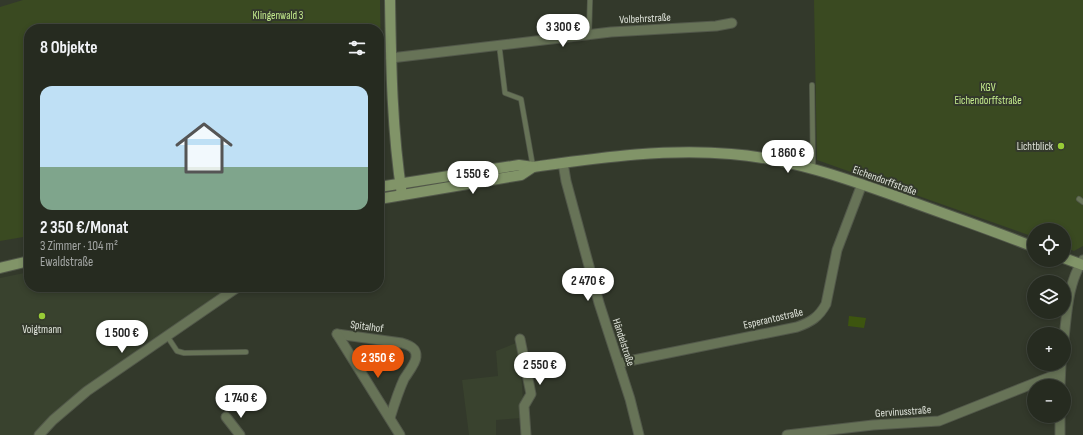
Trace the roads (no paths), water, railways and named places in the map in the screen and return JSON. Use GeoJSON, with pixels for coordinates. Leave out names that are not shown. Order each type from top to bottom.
{"type":"FeatureCollection","features":[{"type":"Feature","properties":{"kind":"street"},"geometry":{"type":"LineString","coordinates":[[390,0],[391,58],[396,141],[402,196]]}},
{"type":"Feature","properties":{"kind":"street","name":"Volbehrstraße"},"geometry":{"type":"LineString","coordinates":[[391,58],[589,34],[716,26],[732,23]]}},
{"type":"Feature","properties":{"kind":"street","name":"Eichendorffstraße"},"geometry":{"type":"LineString","coordinates":[[384,186],[519,164],[533,167],[633,155],[713,153],[770,159],[813,168],[862,184],[1027,244]]}},
{"type":"Feature","properties":{"kind":"street","name":"Händelstraße"},"geometry":{"type":"LineString","coordinates":[[562,163],[599,303],[630,399],[639,435]]}},
{"type":"Feature","properties":{"kind":"street","name":"Eichendorffstraße"},"geometry":{"type":"LineString","coordinates":[[384,198],[521,175],[533,167]]}},
{"type":"Feature","properties":{"kind":"street","name":"Esperantostraße"},"geometry":{"type":"LineString","coordinates":[[619,363],[797,327],[816,319],[826,304],[837,250],[862,184]]}},
{"type":"Feature","properties":{"kind":"street"},"geometry":{"type":"LineString","coordinates":[[1065,327],[1070,292],[1075,274],[1082,263],[1071,260]]}},
{"type":"Feature","properties":{"kind":"street"},"geometry":{"type":"LineString","coordinates":[[0,268],[24,262]]}},
{"type":"Feature","properties":{"kind":"street"},"geometry":{"type":"LineString","coordinates":[[225,297],[228,292]]}},
{"type":"Feature","properties":{"kind":"street"},"geometry":{"type":"LineString","coordinates":[[38,435],[87,391],[232,292]]}},
{"type":"Feature","properties":{"kind":"street","name":"Spitalhof"},"geometry":{"type":"LineString","coordinates":[[337,334],[402,343],[415,351],[415,360],[394,402],[390,418],[337,334]]}},
{"type":"Feature","properties":{"kind":"street"},"geometry":{"type":"LineString","coordinates":[[520,338],[530,394],[524,406],[526,435]]}},
{"type":"Feature","properties":{"kind":"street","name":"Gervinusstraße"},"geometry":{"type":"LineString","coordinates":[[787,435],[873,425],[939,421],[1056,371]]}},
{"type":"Feature","properties":{"kind":"street"},"geometry":{"type":"LineString","coordinates":[[226,417],[240,435]]}},
{"type":"Feature","properties":{"kind":"street"},"geometry":{"type":"LineString","coordinates":[[390,418],[400,435]]}},
{"type":"Feature","properties":{"kind":"street"},"geometry":{"type":"LineString","coordinates":[[1060,423],[1060,435]]}},
{"type":"Feature","properties":{"kind":"lane"},"geometry":{"type":"LineString","coordinates":[[589,34],[590,0]]}},
{"type":"Feature","properties":{"kind":"lane"},"geometry":{"type":"LineString","coordinates":[[499,44],[505,93],[521,99],[533,167]]}},
{"type":"Feature","properties":{"kind":"lane"},"geometry":{"type":"LineString","coordinates":[[812,85],[813,168]]}},
{"type":"Feature","properties":{"kind":"lane"},"geometry":{"type":"LineString","coordinates":[[167,336],[177,351],[184,353],[246,352]]}},
{"type":"Feature","properties":{"kind":"place","name":"Lichtblick"},"geometry":{"type":"Point","coordinates":[1061,146]}},
{"type":"Feature","properties":{"kind":"place","name":"Voigtmann"},"geometry":{"type":"Point","coordinates":[42,316]}},
{"type":"Feature","properties":{"kind":"park label","name":"Klingenwald 3"},"geometry":{"type":"Point","coordinates":[278,15]}},
{"type":"Feature","properties":{"kind":"park label","name":"KGV Eichendorffstraße"},"geometry":{"type":"Point","coordinates":[988,93]}}]}
